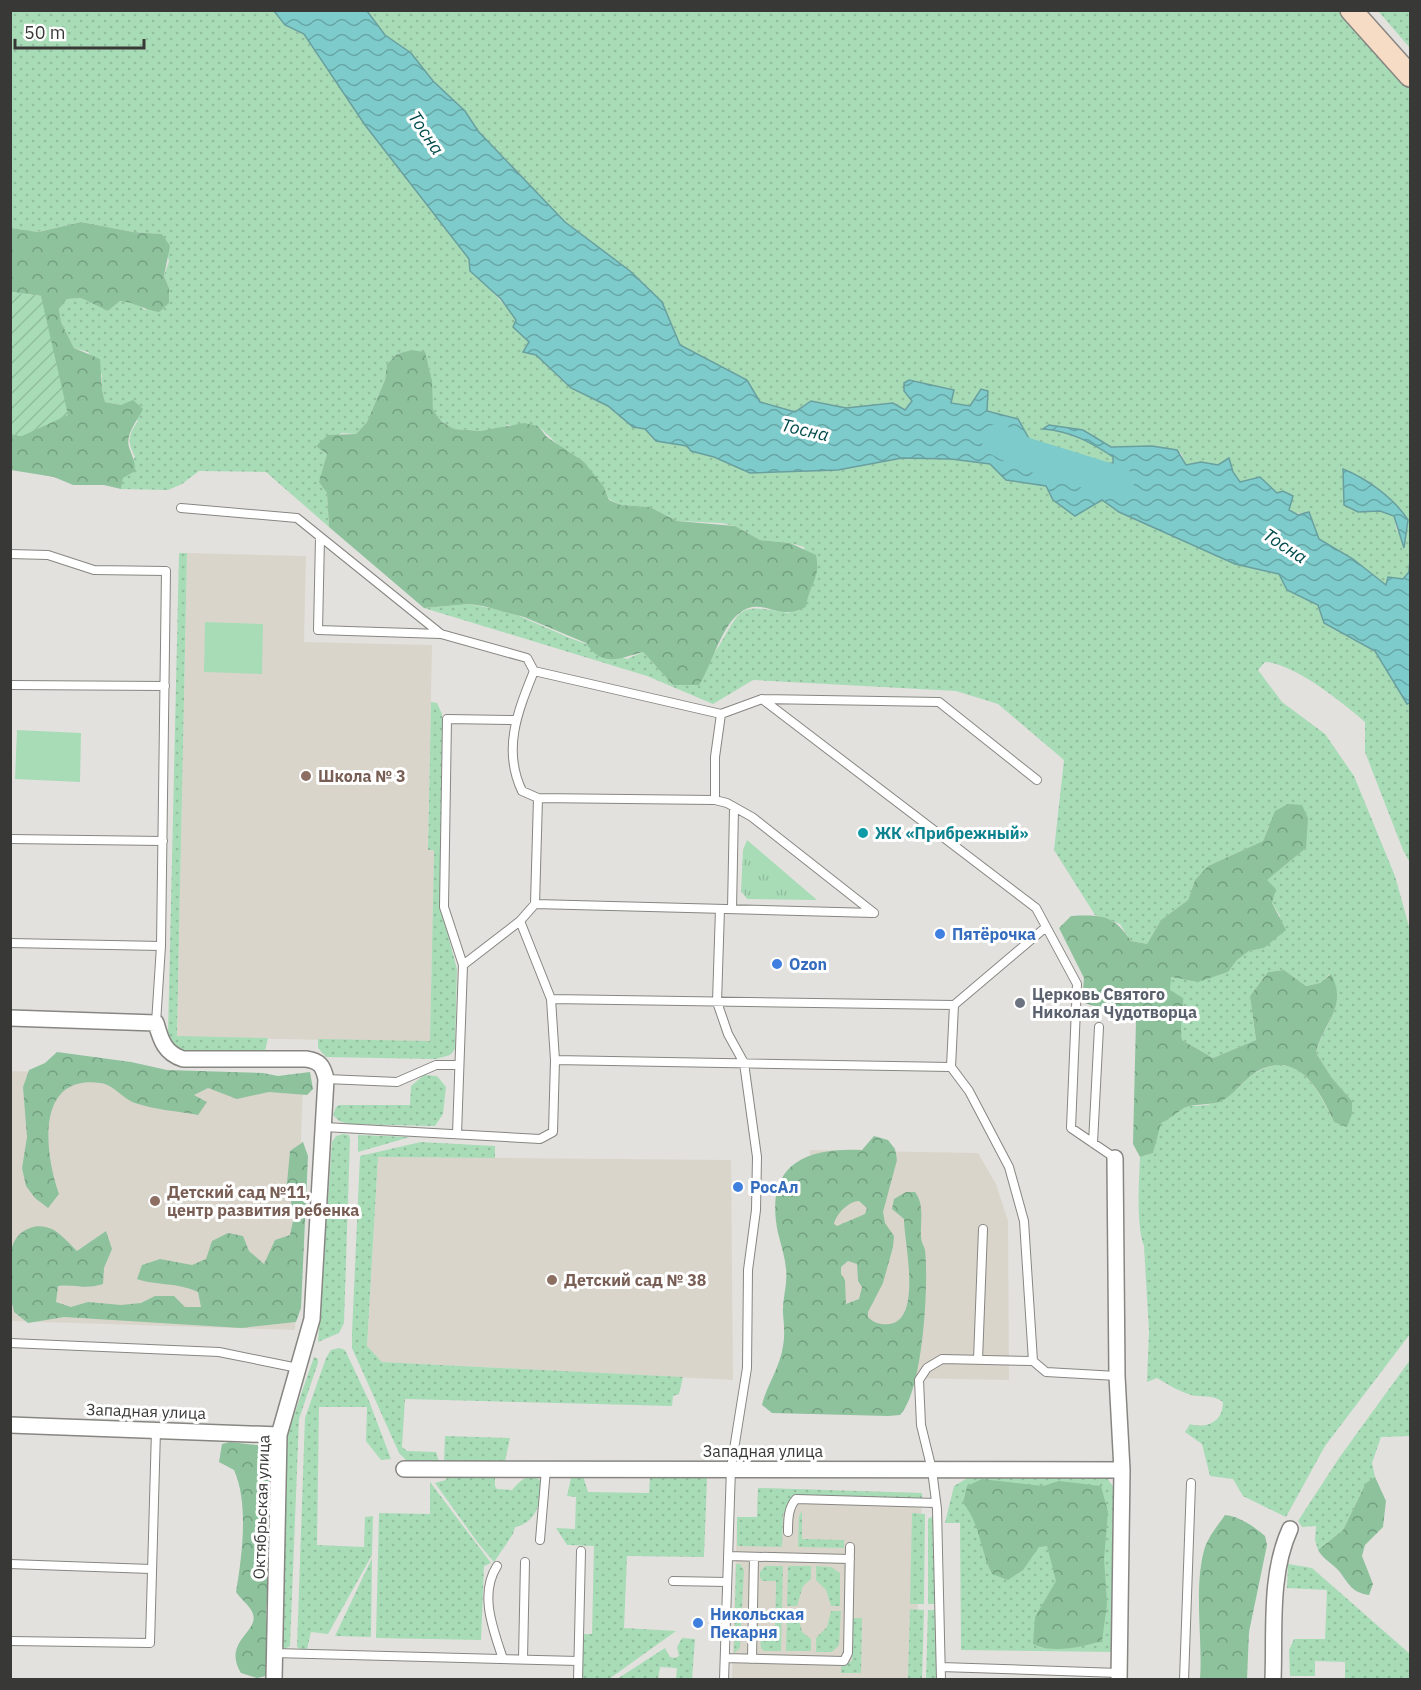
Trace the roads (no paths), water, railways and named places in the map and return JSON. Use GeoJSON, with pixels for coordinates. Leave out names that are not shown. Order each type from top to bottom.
{"type":"FeatureCollection","features":[{"type":"Feature","properties":{"kind":"main road"},"geometry":{"type":"LineString","coordinates":[[1351,10],[1410,76]]}},
{"type":"Feature","properties":{"kind":"street"},"geometry":{"type":"LineString","coordinates":[[10,1018],[156,1023],[160,1040],[174,1056],[183,1059],[316,1060],[322,1066],[326,1079]]}},
{"type":"Feature","properties":{"kind":"street","name":"Октябрьская улица"},"geometry":{"type":"LineString","coordinates":[[274,1680],[279,1435],[312,1319],[326,1079]]}},
{"type":"Feature","properties":{"kind":"street"},"geometry":{"type":"LineString","coordinates":[[1115,1158],[1117,1376],[1122,1470],[1119,1676]]}},
{"type":"Feature","properties":{"kind":"street","name":"Западная улица"},"geometry":{"type":"LineString","coordinates":[[10,1425],[279,1435]]}},
{"type":"Feature","properties":{"kind":"street","name":"Западная улица"},"geometry":{"type":"LineString","coordinates":[[404,1469],[1122,1470]]}},
{"type":"Feature","properties":{"kind":"street"},"geometry":{"type":"LineString","coordinates":[[1274,1680],[1277,1572],[1281,1548],[1290,1529]]}},
{"type":"Feature","properties":{"kind":"lane"},"geometry":{"type":"LineString","coordinates":[[181,508],[297,518],[441,634]]}},
{"type":"Feature","properties":{"kind":"lane"},"geometry":{"type":"LineString","coordinates":[[320,538],[318,630],[441,634],[527,658],[534,671],[721,714],[762,699],[939,702],[1037,780]]}},
{"type":"Feature","properties":{"kind":"lane"},"geometry":{"type":"LineString","coordinates":[[10,555],[48,555],[94,570],[166,571],[161,946],[156,1023]]}},
{"type":"Feature","properties":{"kind":"lane"},"geometry":{"type":"LineString","coordinates":[[534,671],[515,720],[513,773],[522,791],[538,798],[715,800],[752,817],[874,913],[536,904]]}},
{"type":"Feature","properties":{"kind":"lane"},"geometry":{"type":"LineString","coordinates":[[10,685],[165,686]]}},
{"type":"Feature","properties":{"kind":"lane"},"geometry":{"type":"LineString","coordinates":[[762,699],[1036,908],[1077,984],[1071,1128],[1115,1158]]}},
{"type":"Feature","properties":{"kind":"lane"},"geometry":{"type":"LineString","coordinates":[[715,800],[715,757],[721,714]]}},
{"type":"Feature","properties":{"kind":"lane"},"geometry":{"type":"LineString","coordinates":[[457,1134],[463,965],[444,907],[447,720],[515,720]]}},
{"type":"Feature","properties":{"kind":"lane"},"geometry":{"type":"LineString","coordinates":[[463,965],[520,921],[536,904],[538,798]]}},
{"type":"Feature","properties":{"kind":"lane"},"geometry":{"type":"LineString","coordinates":[[732,909],[734,808]]}},
{"type":"Feature","properties":{"kind":"lane"},"geometry":{"type":"LineString","coordinates":[[10,839],[163,841]]}},
{"type":"Feature","properties":{"kind":"lane"},"geometry":{"type":"LineString","coordinates":[[720,909],[717,1002],[728,1034],[744,1063],[758,1157],[756,1210],[748,1270],[747,1368],[731,1468],[724,1680]]}},
{"type":"Feature","properties":{"kind":"lane"},"geometry":{"type":"LineString","coordinates":[[324,1127],[540,1139],[553,1132],[555,1060],[551,999],[520,921]]}},
{"type":"Feature","properties":{"kind":"lane"},"geometry":{"type":"LineString","coordinates":[[551,999],[954,1005],[1046,927]]}},
{"type":"Feature","properties":{"kind":"lane"},"geometry":{"type":"LineString","coordinates":[[10,943],[161,946]]}},
{"type":"Feature","properties":{"kind":"lane"},"geometry":{"type":"LineString","coordinates":[[954,1005],[951,1067],[969,1090],[1009,1167],[1024,1221],[1033,1361]]}},
{"type":"Feature","properties":{"kind":"lane"},"geometry":{"type":"LineString","coordinates":[[1093,1143],[1099,1028]]}},
{"type":"Feature","properties":{"kind":"lane"},"geometry":{"type":"LineString","coordinates":[[555,1060],[951,1067]]}},
{"type":"Feature","properties":{"kind":"lane"},"geometry":{"type":"LineString","coordinates":[[326,1079],[397,1082],[436,1065],[459,1065]]}},
{"type":"Feature","properties":{"kind":"lane"},"geometry":{"type":"LineString","coordinates":[[978,1360],[983,1229]]}},
{"type":"Feature","properties":{"kind":"lane"},"geometry":{"type":"LineString","coordinates":[[10,1343],[219,1352],[299,1368]]}},
{"type":"Feature","properties":{"kind":"lane"},"geometry":{"type":"LineString","coordinates":[[942,1680],[936,1503],[932,1470],[921,1425],[920,1380],[927,1368],[942,1359],[1033,1361],[1046,1372],[1117,1376]]}},
{"type":"Feature","properties":{"kind":"lane"},"geometry":{"type":"LineString","coordinates":[[10,1641],[150,1643],[156,1430]]}},
{"type":"Feature","properties":{"kind":"lane"},"geometry":{"type":"LineString","coordinates":[[540,1540],[546,1469]]}},
{"type":"Feature","properties":{"kind":"lane"},"geometry":{"type":"LineString","coordinates":[[1184,1680],[1191,1483]]}},
{"type":"Feature","properties":{"kind":"lane"},"geometry":{"type":"LineString","coordinates":[[788,1532],[789,1511],[796,1499],[936,1503]]}},
{"type":"Feature","properties":{"kind":"lane"},"geometry":{"type":"LineString","coordinates":[[725,1658],[844,1660],[848,1653],[850,1547]]}},
{"type":"Feature","properties":{"kind":"lane"},"geometry":{"type":"LineString","coordinates":[[578,1680],[581,1551]]}},
{"type":"Feature","properties":{"kind":"lane"},"geometry":{"type":"LineString","coordinates":[[728,1556],[850,1559]]}},
{"type":"Feature","properties":{"kind":"lane"},"geometry":{"type":"LineString","coordinates":[[752,1659],[754,1557]]}},
{"type":"Feature","properties":{"kind":"lane"},"geometry":{"type":"LineString","coordinates":[[523,1659],[525,1562]]}},
{"type":"Feature","properties":{"kind":"lane"},"geometry":{"type":"LineString","coordinates":[[10,1564],[151,1569]]}},
{"type":"Feature","properties":{"kind":"lane"},"geometry":{"type":"LineString","coordinates":[[497,1566],[488,1580],[490,1622],[502,1659]]}},
{"type":"Feature","properties":{"kind":"lane"},"geometry":{"type":"LineString","coordinates":[[673,1581],[727,1582]]}},
{"type":"Feature","properties":{"kind":"lane"},"geometry":{"type":"LineString","coordinates":[[274,1653],[578,1660]]}},
{"type":"Feature","properties":{"kind":"lane"},"geometry":{"type":"LineString","coordinates":[[941,1667],[1119,1676]]}},
{"type":"Feature","properties":{"kind":"water"},"geometry":{"type":"Polygon","coordinates":[[[274,11],[367,11],[385,35],[411,53],[433,81],[465,111],[478,131],[565,222],[630,271],[662,302],[680,345],[747,380],[760,402],[795,412],[811,401],[846,408],[893,403],[905,410],[912,401],[904,391],[904,383],[909,380],[954,390],[951,403],[970,406],[981,389],[988,391],[987,411],[1018,419],[1041,460],[1067,473],[1082,474],[1073,462],[1089,465],[1113,463],[1113,457],[1080,438],[1043,429],[1049,425],[1083,430],[1111,447],[1152,446],[1177,450],[1186,465],[1201,462],[1218,465],[1229,458],[1233,472],[1240,482],[1260,477],[1277,493],[1283,491],[1293,496],[1289,510],[1298,515],[1309,512],[1319,539],[1353,559],[1386,585],[1388,577],[1403,579],[1409,572],[1410,559],[1410,703],[1407,704],[1375,651],[1324,623],[1318,605],[1287,590],[1279,574],[1235,564],[1119,512],[1102,500],[1075,516],[1053,500],[1046,486],[1006,480],[990,464],[951,459],[902,458],[838,470],[750,473],[714,457],[691,451],[687,446],[656,441],[645,429],[633,427],[608,406],[571,388],[536,355],[523,352],[529,342],[513,327],[516,320],[501,299],[470,271],[469,259],[365,125],[304,34],[285,25],[274,11]]]}},
{"type":"Feature","properties":{"kind":"water"},"geometry":{"type":"Polygon","coordinates":[[[1343,469],[1379,490],[1402,512],[1408,520],[1404,548],[1394,516],[1380,511],[1358,512],[1344,505],[1343,469]]]}},
{"type":"Feature","properties":{"kind":"waterway","name":"Тосна"},"geometry":{"type":"LineString","coordinates":[[998,440],[1024,453],[1118,482]]}},
{"type":"Feature","properties":{"kind":"place","name":"Школа № 3"},"geometry":{"type":"Point","coordinates":[306,776]}},
{"type":"Feature","properties":{"kind":"place","name":"ЖК «Прибрежный»"},"geometry":{"type":"Point","coordinates":[863,833]}},
{"type":"Feature","properties":{"kind":"place","name":"Пятёрочка"},"geometry":{"type":"Point","coordinates":[940,934]}},
{"type":"Feature","properties":{"kind":"place","name":"Ozon"},"geometry":{"type":"Point","coordinates":[777,964]}},
{"type":"Feature","properties":{"kind":"place","name":"Церковь Святого Николая Чудотворца"},"geometry":{"type":"Point","coordinates":[1020,1003]}},
{"type":"Feature","properties":{"kind":"place","name":"РосАл"},"geometry":{"type":"Point","coordinates":[738,1187]}},
{"type":"Feature","properties":{"kind":"place","name":"Детский сад №11, центр развития ребенка"},"geometry":{"type":"Point","coordinates":[155,1201]}},
{"type":"Feature","properties":{"kind":"place","name":"Детский сад № 38"},"geometry":{"type":"Point","coordinates":[552,1280]}},
{"type":"Feature","properties":{"kind":"place","name":"Никольская Пекарня"},"geometry":{"type":"Point","coordinates":[698,1623]}}]}
